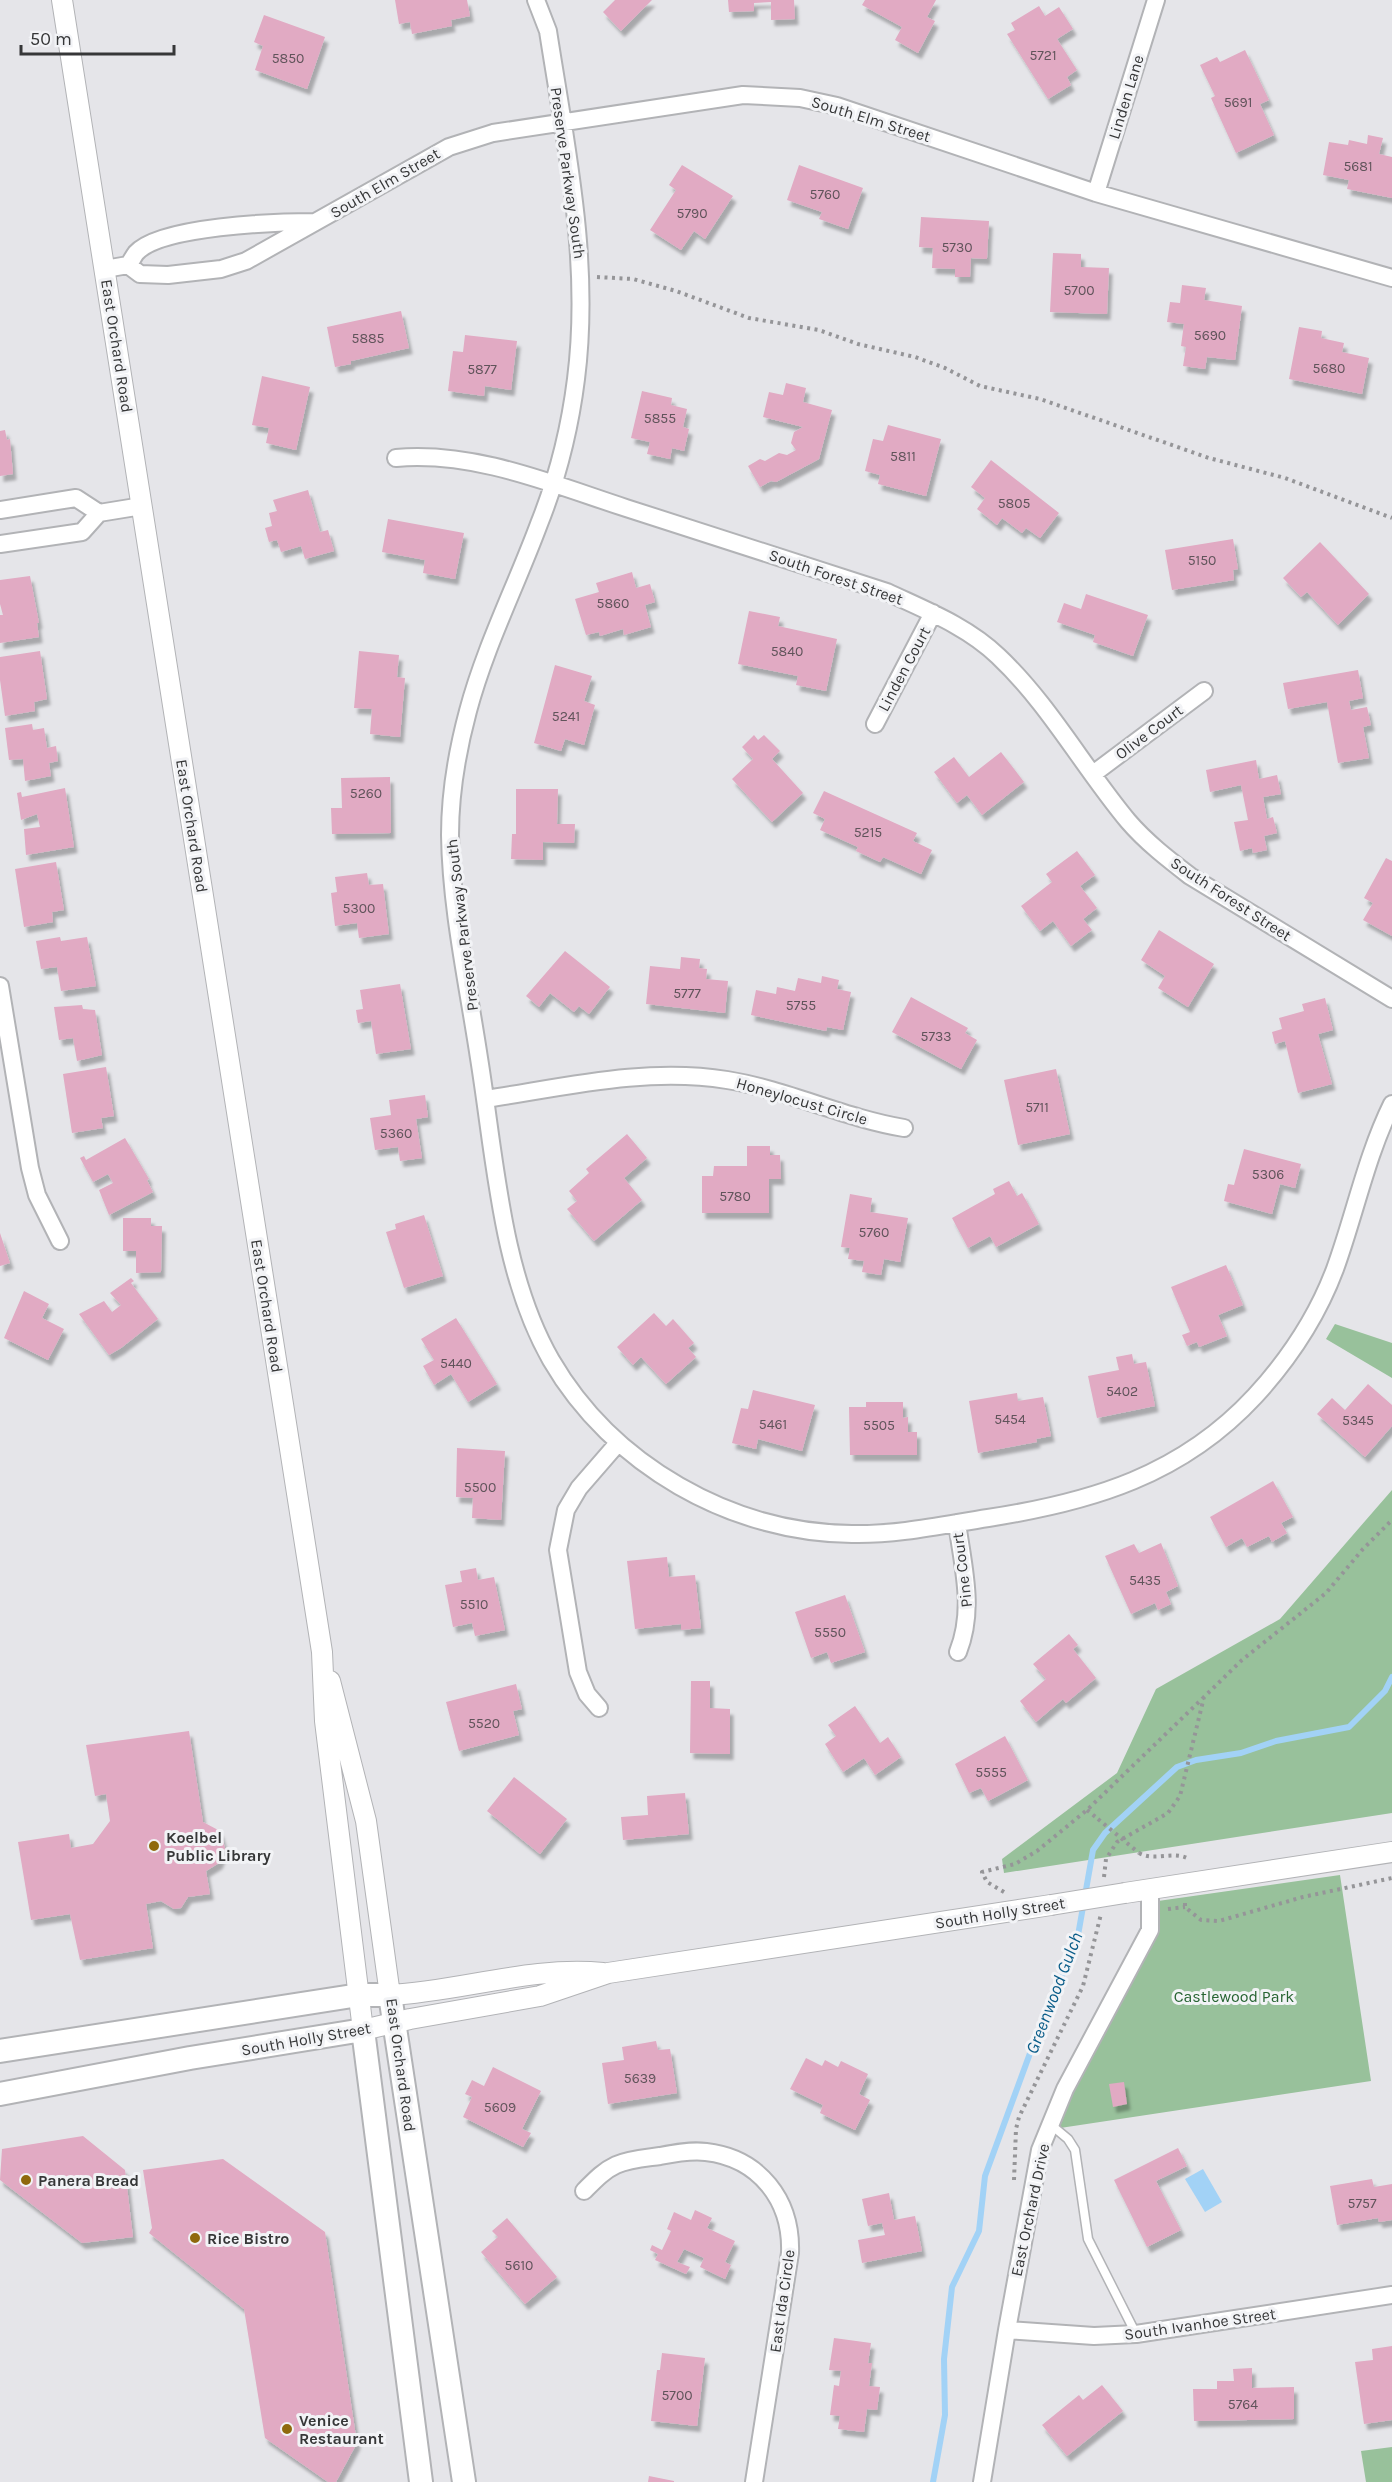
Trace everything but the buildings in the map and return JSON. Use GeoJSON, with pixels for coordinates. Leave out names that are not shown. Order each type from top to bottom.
{"type":"FeatureCollection","features":[{"type":"Feature","properties":{"kind":"main road","name":"South Holly Street"},"geometry":{"type":"LineString","coordinates":[[0,2051],[359,1995],[390,1995]]}},
{"type":"Feature","properties":{"kind":"main road","name":"East Orchard Road"},"geometry":{"type":"LineString","coordinates":[[390,1995],[464,2482]]}},
{"type":"Feature","properties":{"kind":"main road","name":"South Holly Street"},"geometry":{"type":"LineString","coordinates":[[0,2094],[190,2058],[363,2030]]}},
{"type":"Feature","properties":{"kind":"main road","name":"East Orchard Road"},"geometry":{"type":"LineString","coordinates":[[363,2030],[421,2482]]}},
{"type":"Feature","properties":{"kind":"street","name":"East Orchard Road"},"geometry":{"type":"LineString","coordinates":[[62,0],[322,1652],[325,1721],[363,2030]]}},
{"type":"Feature","properties":{"kind":"street","name":"Preserve Parkway South"},"geometry":{"type":"LineString","coordinates":[[536,0],[548,31],[575,203],[582,276],[581,325],[575,386],[553,484],[469,705],[457,759],[451,807],[453,881],[512,1264],[521,1295],[551,1359],[575,1396],[618,1443],[662,1476],[693,1494],[764,1522],[795,1528],[855,1534],[889,1533],[1045,1509],[1110,1492],[1178,1458],[1225,1425],[1252,1400],[1293,1349],[1320,1304],[1334,1270],[1368,1163],[1392,1104]]}},
{"type":"Feature","properties":{"kind":"street","name":"Linden Lane"},"geometry":{"type":"LineString","coordinates":[[1096,193],[1156,0]]}},
{"type":"Feature","properties":{"kind":"street","name":"South Elm Street"},"geometry":{"type":"LineString","coordinates":[[105,270],[128,266],[140,274],[198,273],[220,269],[267,251],[448,147],[493,133],[743,94],[800,98],[837,106],[1096,193],[1392,278]]}},
{"type":"Feature","properties":{"kind":"street","name":"South Elm Street"},"geometry":{"type":"LineString","coordinates":[[128,266],[136,252],[181,234],[231,225],[318,221]]}},
{"type":"Feature","properties":{"kind":"street","name":"South Forest Street"},"geometry":{"type":"LineString","coordinates":[[396,458],[441,456],[461,458],[553,484],[887,592],[933,614],[975,637],[997,655],[1029,688],[1128,821],[1159,852],[1190,876],[1392,999]]}},
{"type":"Feature","properties":{"kind":"street"},"geometry":{"type":"LineString","coordinates":[[0,510],[76,498],[99,513]]}},
{"type":"Feature","properties":{"kind":"street"},"geometry":{"type":"LineString","coordinates":[[0,544],[82,532],[99,513],[142,506]]}},
{"type":"Feature","properties":{"kind":"street","name":"Linden Court"},"geometry":{"type":"LineString","coordinates":[[875,724],[933,614]]}},
{"type":"Feature","properties":{"kind":"street","name":"Olive Court"},"geometry":{"type":"LineString","coordinates":[[1093,774],[1204,691]]}},
{"type":"Feature","properties":{"kind":"street"},"geometry":{"type":"LineString","coordinates":[[0,986],[30,1168],[40,1203],[60,1240]]}},
{"type":"Feature","properties":{"kind":"street","name":"Honeylocust Circle"},"geometry":{"type":"LineString","coordinates":[[486,1099],[636,1076],[696,1077],[750,1084],[904,1128]]}},
{"type":"Feature","properties":{"kind":"street"},"geometry":{"type":"LineString","coordinates":[[599,1708],[587,1694],[578,1672],[558,1550],[566,1510],[574,1495],[618,1443]]}},
{"type":"Feature","properties":{"kind":"street","name":"Pine Court"},"geometry":{"type":"LineString","coordinates":[[957,1523],[968,1599],[966,1628],[958,1652]]}},
{"type":"Feature","properties":{"kind":"street","name":"East Orchard Road"},"geometry":{"type":"LineString","coordinates":[[322,1652],[355,1770],[366,1821],[390,1995]]}},
{"type":"Feature","properties":{"kind":"street","name":"South Holly Street"},"geometry":{"type":"LineString","coordinates":[[390,1995],[472,1985],[549,1972],[608,1973],[1392,1852]]}},
{"type":"Feature","properties":{"kind":"street","name":"East Orchard Drive"},"geometry":{"type":"LineString","coordinates":[[982,2482],[1032,2185],[1050,2123],[1086,2047],[1150,1930],[1150,1890]]}},
{"type":"Feature","properties":{"kind":"street","name":"South Holly Street"},"geometry":{"type":"LineString","coordinates":[[363,2030],[540,1996],[608,1973]]}},
{"type":"Feature","properties":{"kind":"street","name":"East Ida Circle"},"geometry":{"type":"LineString","coordinates":[[584,2191],[601,2174],[616,2165],[631,2160],[692,2151],[728,2157],[756,2171],[772,2187],[789,2224],[790,2253],[754,2482]]}},
{"type":"Feature","properties":{"kind":"street","name":"South Ivanhoe Street"},"geometry":{"type":"LineString","coordinates":[[1006,2330],[1094,2336],[1136,2334],[1392,2295]]}},
{"type":"Feature","properties":{"kind":"lane"},"geometry":{"type":"LineString","coordinates":[[1050,2123],[1068,2139],[1075,2150],[1088,2239],[1136,2334]]}},
{"type":"Feature","properties":{"kind":"path"},"geometry":{"type":"LineString","coordinates":[[582,276],[633,279],[676,291],[749,318],[819,330],[858,344],[915,357],[945,368],[980,386],[1040,399],[1209,458],[1286,478],[1392,518]]}},
{"type":"Feature","properties":{"kind":"path"},"geometry":{"type":"LineString","coordinates":[[1013,1893],[995,1887],[982,1872],[1023,1861],[1087,1810],[1242,1660],[1326,1593],[1363,1549],[1392,1520]]}},
{"type":"Feature","properties":{"kind":"path"},"geometry":{"type":"LineString","coordinates":[[1104,1880],[1106,1860],[1117,1842],[1168,1813],[1180,1796],[1204,1697]]}},
{"type":"Feature","properties":{"kind":"path"},"geometry":{"type":"LineString","coordinates":[[1087,1810],[1139,1853],[1152,1858],[1176,1855],[1189,1859]]}},
{"type":"Feature","properties":{"kind":"path"},"geometry":{"type":"LineString","coordinates":[[1185,1907],[1201,1920],[1219,1921],[1313,1894],[1392,1878]]}},
{"type":"Feature","properties":{"kind":"path"},"geometry":{"type":"LineString","coordinates":[[1016,2129],[1083,1986],[1098,1938],[1102,1910]]}},
{"type":"Feature","properties":{"kind":"green space"},"geometry":{"type":"Polygon","coordinates":[[[1335,1324],[1392,1343],[1392,1378],[1326,1339],[1335,1324]]]}},
{"type":"Feature","properties":{"kind":"green space"},"geometry":{"type":"Polygon","coordinates":[[[1392,1490],[1392,1813],[1004,1873],[1002,1859],[1117,1773],[1156,1689],[1280,1619],[1392,1490]]]}},
{"type":"Feature","properties":{"kind":"green space","name":"Castlewood Park"},"geometry":{"type":"Polygon","coordinates":[[[1340,1875],[1371,2081],[1047,2130],[1144,1943],[1151,1902],[1340,1875]]]}},
{"type":"Feature","properties":{"kind":"green space"},"geometry":{"type":"Polygon","coordinates":[[[1392,2447],[1392,2482],[1366,2482],[1361,2451],[1392,2447]]]}},
{"type":"Feature","properties":{"kind":"water"},"geometry":{"type":"Polygon","coordinates":[[[1203,2169],[1222,2202],[1205,2212],[1185,2179],[1203,2169]]]}},
{"type":"Feature","properties":{"kind":"waterway","name":"Greenwood Gulch"},"geometry":{"type":"LineString","coordinates":[[933,2482],[945,2415],[944,2359],[952,2287],[979,2231],[985,2176],[1040,2026],[1077,1941],[1093,1850],[1105,1833],[1177,1767],[1196,1760],[1241,1753],[1276,1741],[1349,1727],[1385,1691],[1392,1677]]}},
{"type":"Feature","properties":{"kind":"place","name":"Koelbel Public Library"},"geometry":{"type":"Point","coordinates":[154,1846]}},
{"type":"Feature","properties":{"kind":"place","name":"Panera Bread"},"geometry":{"type":"Point","coordinates":[26,2180]}},
{"type":"Feature","properties":{"kind":"place","name":"Rice Bistro"},"geometry":{"type":"Point","coordinates":[195,2238]}},
{"type":"Feature","properties":{"kind":"place","name":"Venice Restaurant"},"geometry":{"type":"Point","coordinates":[287,2429]}}]}
